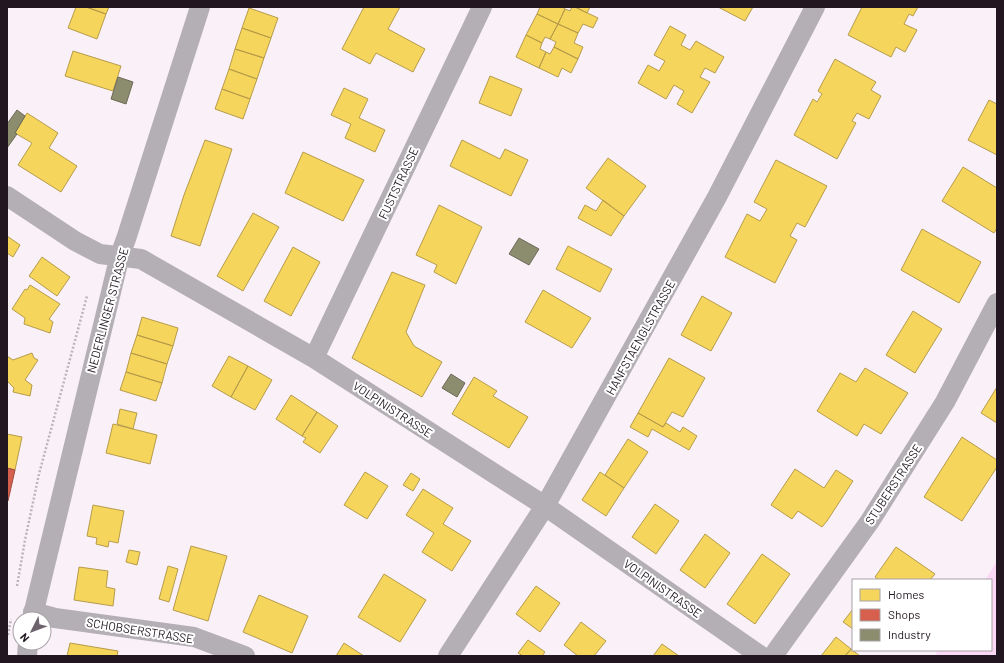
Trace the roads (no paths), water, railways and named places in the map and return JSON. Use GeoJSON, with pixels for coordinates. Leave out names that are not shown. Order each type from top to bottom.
{"type":"FeatureCollection","features":[{"type":"Feature","properties":{"kind":"street","name":"NEDERLINGER STRASSE"},"geometry":{"type":"LineString","coordinates":[[33,611],[120,256],[200,7]]}},
{"type":"Feature","properties":{"kind":"street","name":"FUSTSTRASSE"},"geometry":{"type":"LineString","coordinates":[[314,358],[482,7]]}},
{"type":"Feature","properties":{"kind":"street","name":"HANFSTAENGLSTRASSE"},"geometry":{"type":"LineString","coordinates":[[448,656],[546,506],[718,197],[815,7]]}},
{"type":"Feature","properties":{"kind":"street","name":"VOLPINISTRASSE"},"geometry":{"type":"LineString","coordinates":[[7,196],[75,241],[100,254],[141,259],[314,358],[546,506],[761,656]]}},
{"type":"Feature","properties":{"kind":"street","name":"STUBERSTRASSE"},"geometry":{"type":"LineString","coordinates":[[774,656],[870,521],[945,402],[997,302]]}},
{"type":"Feature","properties":{"kind":"street","name":"SCHOBSERSTRASSE"},"geometry":{"type":"LineString","coordinates":[[52,618],[194,637],[244,656]]}}]}
